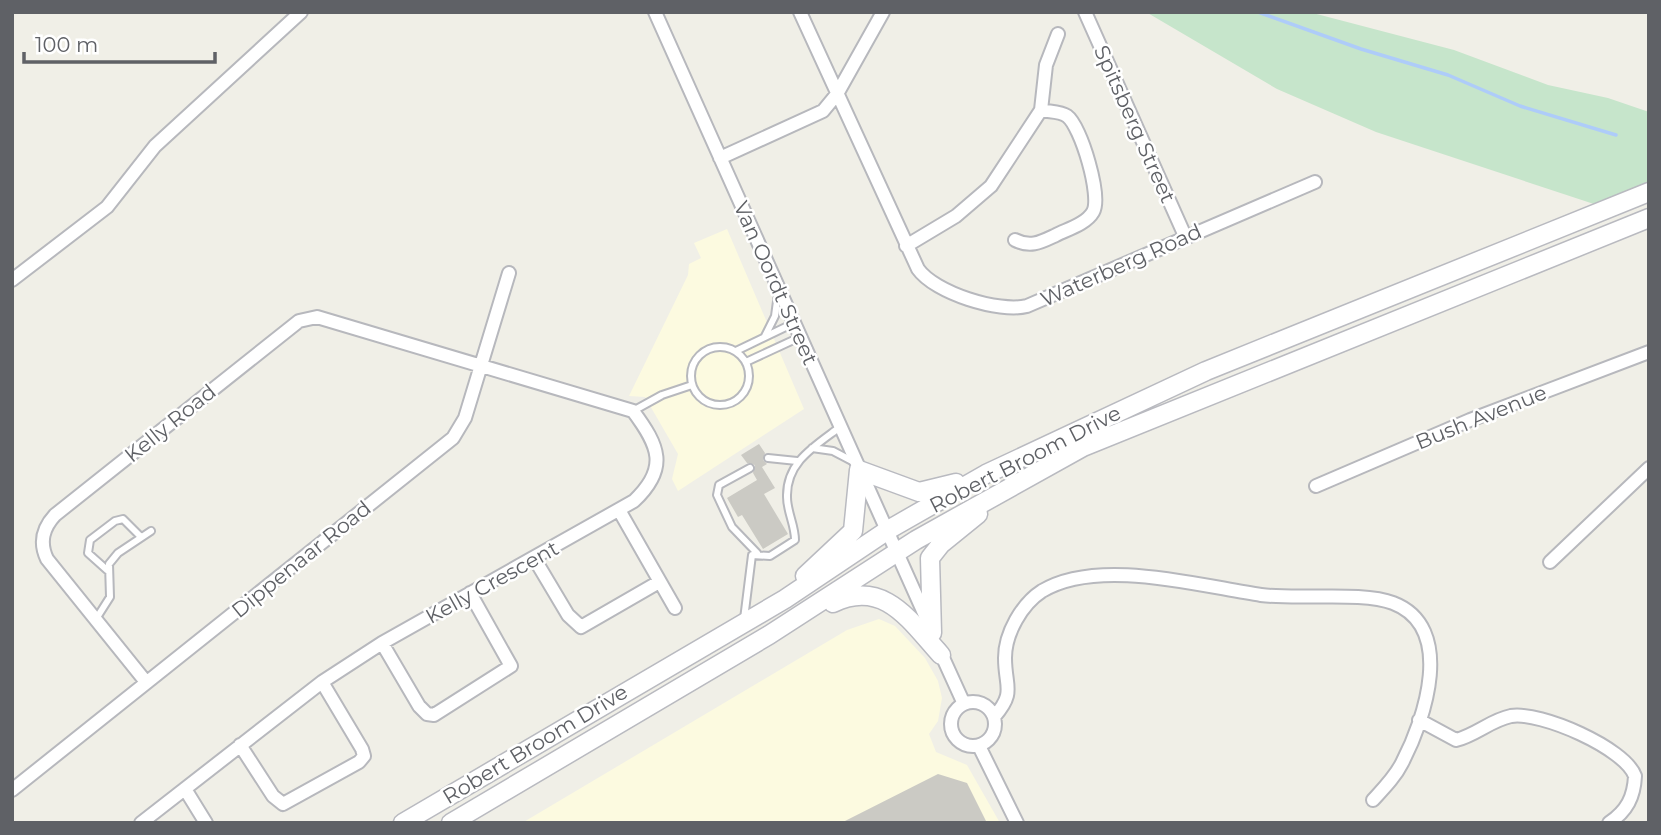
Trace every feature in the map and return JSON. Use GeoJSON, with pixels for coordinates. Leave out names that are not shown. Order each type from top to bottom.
{"type":"FeatureCollection","features":[{"type":"Feature","properties":{"kind":"street"},"geometry":{"type":"LineString","coordinates":[[12,280],[107,207],[155,146],[301,12]]}},
{"type":"Feature","properties":{"kind":"street","name":"Van Oordt Street"},"geometry":{"type":"LineString","coordinates":[[655,12],[964,704]]}},
{"type":"Feature","properties":{"kind":"street","name":"Waterberg Road"},"geometry":{"type":"LineString","coordinates":[[800,12],[918,269],[929,282],[982,303],[1020,308],[1129,264],[1185,236],[1315,182]]}},
{"type":"Feature","properties":{"kind":"street"},"geometry":{"type":"LineString","coordinates":[[720,158],[823,111],[837,94],[883,12]]}},
{"type":"Feature","properties":{"kind":"street","name":"Spitsberg Street"},"geometry":{"type":"LineString","coordinates":[[1085,12],[1185,236]]}},
{"type":"Feature","properties":{"kind":"street"},"geometry":{"type":"LineString","coordinates":[[906,246],[956,215],[989,189],[1041,110],[1046,65],[1058,34]]}},
{"type":"Feature","properties":{"kind":"street"},"geometry":{"type":"LineString","coordinates":[[1016,240],[1033,245],[1049,238],[1092,214],[1095,204],[1095,185],[1073,124],[1065,115],[1041,110]]}},
{"type":"Feature","properties":{"kind":"street","name":"Robert Broom Drive"},"geometry":{"type":"LineString","coordinates":[[403,823],[743,621],[785,599],[888,530],[986,474],[1206,372],[1649,192]]}},
{"type":"Feature","properties":{"kind":"street","name":"Robert Broom Drive"},"geometry":{"type":"LineString","coordinates":[[451,823],[769,635],[898,552],[1015,483],[1083,447],[1649,218]]}},
{"type":"Feature","properties":{"kind":"street","name":"Dippenaar Road"},"geometry":{"type":"LineString","coordinates":[[12,790],[453,438],[465,418],[509,272]]}},
{"type":"Feature","properties":{"kind":"street","name":"Kelly Road"},"geometry":{"type":"LineString","coordinates":[[146,682],[44,553],[42,536],[51,519],[289,326],[303,319],[317,317],[481,366]]}},
{"type":"Feature","properties":{"kind":"street","name":"Bush Avenue"},"geometry":{"type":"LineString","coordinates":[[1316,486],[1470,420],[1649,352]]}},
{"type":"Feature","properties":{"kind":"street"},"geometry":{"type":"LineString","coordinates":[[481,366],[633,411]]}},
{"type":"Feature","properties":{"kind":"street","name":"Kelly Crescent"},"geometry":{"type":"LineString","coordinates":[[141,823],[322,682],[382,643],[619,510],[644,492],[652,481],[657,465],[651,436],[633,411]]}},
{"type":"Feature","properties":{"kind":"street"},"geometry":{"type":"LineString","coordinates":[[785,599],[815,565],[853,531],[857,467],[919,492],[986,474]]}},
{"type":"Feature","properties":{"kind":"street"},"geometry":{"type":"LineString","coordinates":[[1550,562],[1649,468]]}},
{"type":"Feature","properties":{"kind":"street"},"geometry":{"type":"LineString","coordinates":[[932,633],[933,603],[929,563],[932,556],[1015,483]]}},
{"type":"Feature","properties":{"kind":"street"},"geometry":{"type":"LineString","coordinates":[[619,510],[675,608]]}},
{"type":"Feature","properties":{"kind":"street"},"geometry":{"type":"LineString","coordinates":[[534,558],[568,615],[581,627],[659,582]]}},
{"type":"Feature","properties":{"kind":"street"},"geometry":{"type":"LineString","coordinates":[[994,717],[1008,694],[1005,659],[1009,635],[1030,600],[1065,582],[1131,575],[1265,595],[1381,599],[1402,607],[1419,622],[1429,643],[1429,674],[1419,720],[1402,764],[1373,800]]}},
{"type":"Feature","properties":{"kind":"street"},"geometry":{"type":"LineString","coordinates":[[382,643],[422,710],[434,715],[511,666],[470,593]]}},
{"type":"Feature","properties":{"kind":"street"},"geometry":{"type":"LineString","coordinates":[[769,635],[838,601],[862,594],[877,597],[897,608],[941,655]]}},
{"type":"Feature","properties":{"kind":"street"},"geometry":{"type":"LineString","coordinates":[[240,745],[273,796],[283,804],[359,762],[364,755],[362,749],[322,682]]}},
{"type":"Feature","properties":{"kind":"street"},"geometry":{"type":"LineString","coordinates":[[978,702],[990,710],[994,717],[994,731],[979,746],[964,745],[953,735],[951,721],[958,708],[964,704],[978,702]]}},
{"type":"Feature","properties":{"kind":"street"},"geometry":{"type":"LineString","coordinates":[[1419,720],[1456,740],[1511,716],[1534,717],[1605,747],[1626,761],[1635,776],[1630,801],[1624,811],[1609,823]]}},
{"type":"Feature","properties":{"kind":"street"},"geometry":{"type":"LineString","coordinates":[[979,746],[1017,823]]}},
{"type":"Feature","properties":{"kind":"street"},"geometry":{"type":"LineString","coordinates":[[185,789],[206,823]]}},
{"type":"Feature","properties":{"kind":"lane"},"geometry":{"type":"LineString","coordinates":[[764,337],[775,316],[779,289]]}},
{"type":"Feature","properties":{"kind":"lane"},"geometry":{"type":"LineString","coordinates":[[736,351],[794,323]]}},
{"type":"Feature","properties":{"kind":"lane"},"geometry":{"type":"LineString","coordinates":[[746,362],[800,337]]}},
{"type":"Feature","properties":{"kind":"lane"},"geometry":{"type":"LineString","coordinates":[[718,346],[736,351],[746,362],[747,385],[737,399],[729,403],[720,405],[703,400],[692,385],[691,368],[702,353],[718,346]]}},
{"type":"Feature","properties":{"kind":"lane"},"geometry":{"type":"LineString","coordinates":[[633,411],[662,395],[692,385]]}},
{"type":"Feature","properties":{"kind":"lane"},"geometry":{"type":"LineString","coordinates":[[743,621],[752,569],[751,556],[769,556],[795,540],[787,499],[797,461],[841,426]]}},
{"type":"Feature","properties":{"kind":"lane"},"geometry":{"type":"LineString","coordinates":[[812,448],[833,451],[857,467]]}},
{"type":"Feature","properties":{"kind":"lane"},"geometry":{"type":"LineString","coordinates":[[768,458],[797,461]]}},
{"type":"Feature","properties":{"kind":"lane"},"geometry":{"type":"LineString","coordinates":[[750,468],[719,485],[716,495],[732,527],[757,554]]}},
{"type":"Feature","properties":{"kind":"lane"},"geometry":{"type":"LineString","coordinates":[[107,570],[88,553],[90,540],[114,521],[123,519],[141,537]]}},
{"type":"Feature","properties":{"kind":"lane"},"geometry":{"type":"LineString","coordinates":[[96,619],[110,597],[107,570],[118,553],[151,531]]}},
{"type":"Feature","properties":{"kind":"shaded area"},"geometry":{"type":"Polygon","coordinates":[[[727,229],[804,409],[678,491],[672,479],[678,454],[645,397],[629,396],[688,275],[689,264],[701,258],[694,243],[727,229]]]}},
{"type":"Feature","properties":{"kind":"shaded area"},"geometry":{"type":"Polygon","coordinates":[[[879,619],[895,626],[925,658],[938,681],[942,698],[938,721],[929,734],[936,752],[967,765],[1000,823],[522,823],[847,630],[879,619]]]}},
{"type":"Feature","properties":{"kind":"green space"},"geometry":{"type":"Polygon","coordinates":[[[1146,12],[1309,12],[1454,50],[1548,85],[1608,98],[1649,112],[1649,189],[1603,207],[1376,132],[1277,89],[1146,12]]]}},
{"type":"Feature","properties":{"kind":"building"},"geometry":{"type":"Polygon","coordinates":[[[759,444],[765,453],[763,460],[767,464],[762,467],[775,488],[764,494],[788,534],[763,549],[742,515],[738,517],[727,498],[757,480],[753,473],[755,465],[747,463],[741,455],[759,444]]]}},
{"type":"Feature","properties":{"kind":"building"},"geometry":{"type":"Polygon","coordinates":[[[938,774],[967,783],[987,823],[841,823],[938,774]]]}},
{"type":"Feature","properties":{"kind":"waterway"},"geometry":{"type":"LineString","coordinates":[[1258,12],[1361,49],[1448,75],[1520,106],[1616,135]]}}]}
